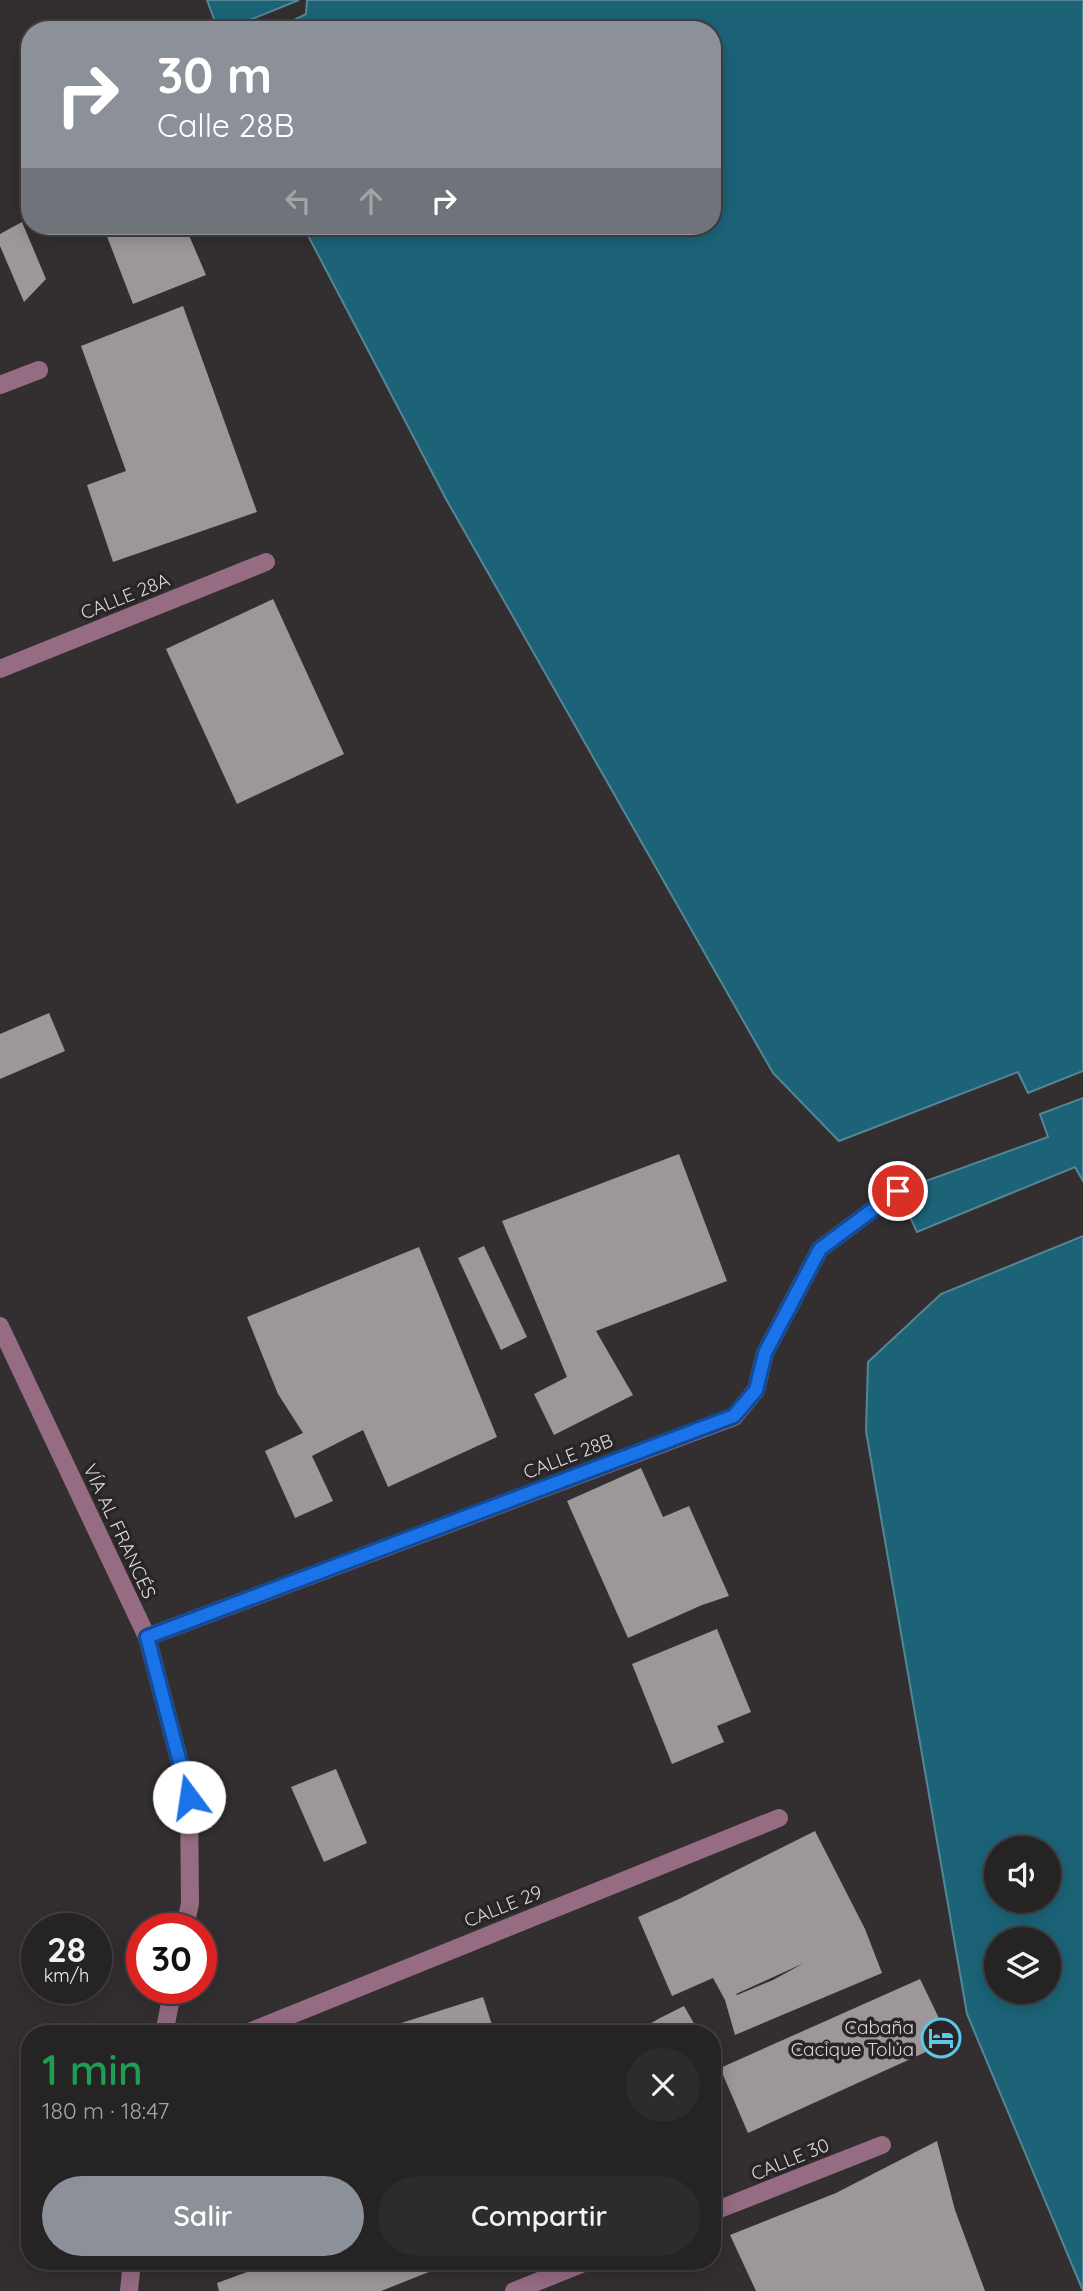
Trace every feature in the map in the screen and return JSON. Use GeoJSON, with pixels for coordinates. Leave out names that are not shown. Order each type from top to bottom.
{"type":"FeatureCollection","features":[{"type":"Feature","properties":{"kind":"street"},"geometry":{"type":"LineString","coordinates":[[0,386],[39,370]]}},
{"type":"Feature","properties":{"kind":"street","name":"CALLE 28A"},"geometry":{"type":"LineString","coordinates":[[0,670],[266,562]]}},
{"type":"Feature","properties":{"kind":"street","name":"CALLE 28B"},"geometry":{"type":"LineString","coordinates":[[147,1637],[734,1416],[756,1390],[765,1353],[820,1249],[898,1191]]}},
{"type":"Feature","properties":{"kind":"street","name":"VÍA AL FRANCÉS"},"geometry":{"type":"LineString","coordinates":[[0,1326],[147,1637],[189,1797],[188,1913]]}},
{"type":"Feature","properties":{"kind":"street","name":"CALLE 29"},"geometry":{"type":"LineString","coordinates":[[266,2025],[779,1818]]}},
{"type":"Feature","properties":{"kind":"street"},"geometry":{"type":"LineString","coordinates":[[166,2025],[170,2004]]}},
{"type":"Feature","properties":{"kind":"street","name":"CALLE 30"},"geometry":{"type":"LineString","coordinates":[[721,2208],[883,2145]]}},
{"type":"Feature","properties":{"kind":"street"},"geometry":{"type":"LineString","coordinates":[[129,2291],[131,2270]]}},
{"type":"Feature","properties":{"kind":"street"},"geometry":{"type":"LineString","coordinates":[[514,2291],[566,2270]]}},
{"type":"Feature","properties":{"kind":"water"},"geometry":{"type":"Polygon","coordinates":[[[207,0],[299,0],[247,21],[215,21],[207,0]]]}},
{"type":"Feature","properties":{"kind":"water"},"geometry":{"type":"Polygon","coordinates":[[[307,0],[1083,0],[1083,1071],[1028,1093],[1018,1072],[839,1141],[773,1073],[446,499],[308,235],[721,235],[721,21],[292,21],[306,14],[307,0]]]}},
{"type":"Feature","properties":{"kind":"water"},"geometry":{"type":"Polygon","coordinates":[[[1083,1098],[1083,1181],[1075,1167],[917,1232],[898,1191],[1048,1137],[1040,1114],[1083,1098]]]}},
{"type":"Feature","properties":{"kind":"water"},"geometry":{"type":"Polygon","coordinates":[[[1083,1236],[1083,2291],[967,2014],[866,1431],[868,1362],[941,1294],[1083,1236]]]}},
{"type":"Feature","properties":{"kind":"building"},"geometry":{"type":"Polygon","coordinates":[[[21,223],[21,235],[27,235],[46,279],[24,302],[0,246],[0,234],[21,223]]]}},
{"type":"Feature","properties":{"kind":"building"},"geometry":{"type":"Polygon","coordinates":[[[106,235],[189,235],[206,275],[133,304],[106,235]]]}},
{"type":"Feature","properties":{"kind":"building"},"geometry":{"type":"Polygon","coordinates":[[[183,306],[257,512],[113,562],[87,485],[126,471],[81,346],[183,306]]]}},
{"type":"Feature","properties":{"kind":"building"},"geometry":{"type":"Polygon","coordinates":[[[273,599],[344,754],[237,804],[166,649],[273,599]]]}},
{"type":"Feature","properties":{"kind":"building"},"geometry":{"type":"Polygon","coordinates":[[[49,1013],[65,1051],[0,1079],[0,1034],[49,1013]]]}},
{"type":"Feature","properties":{"kind":"building"},"geometry":{"type":"Polygon","coordinates":[[[679,1154],[727,1281],[596,1331],[633,1395],[554,1435],[534,1394],[567,1377],[502,1221],[679,1154]]]}},
{"type":"Feature","properties":{"kind":"building"},"geometry":{"type":"Polygon","coordinates":[[[484,1246],[527,1337],[501,1350],[458,1258],[484,1246]]]}},
{"type":"Feature","properties":{"kind":"building"},"geometry":{"type":"Polygon","coordinates":[[[419,1247],[497,1437],[388,1487],[363,1430],[312,1456],[333,1501],[295,1518],[265,1451],[303,1433],[278,1394],[247,1317],[419,1247]]]}},
{"type":"Feature","properties":{"kind":"building"},"geometry":{"type":"Polygon","coordinates":[[[641,1468],[663,1517],[689,1506],[729,1596],[628,1638],[567,1501],[641,1468]]]}},
{"type":"Feature","properties":{"kind":"building"},"geometry":{"type":"Polygon","coordinates":[[[717,1629],[751,1712],[717,1726],[724,1742],[672,1764],[632,1664],[717,1629]]]}},
{"type":"Feature","properties":{"kind":"building"},"geometry":{"type":"Polygon","coordinates":[[[336,1769],[367,1843],[324,1862],[291,1787],[336,1769]]]}},
{"type":"Feature","properties":{"kind":"building"},"geometry":{"type":"Polygon","coordinates":[[[815,1831],[865,1929],[882,1973],[735,2035],[725,2000],[713,1978],[672,1996],[638,1917],[815,1831]],[[804,1963],[736,1994],[737,1995],[804,1963]]]}},
{"type":"Feature","properties":{"kind":"building"},"geometry":{"type":"Polygon","coordinates":[[[920,1979],[950,2041],[748,2133],[721,2068],[920,1979]]]}},
{"type":"Feature","properties":{"kind":"building"},"geometry":{"type":"Polygon","coordinates":[[[483,1997],[492,2025],[395,2025],[483,1997]]]}},
{"type":"Feature","properties":{"kind":"building"},"geometry":{"type":"Polygon","coordinates":[[[684,2006],[695,2025],[648,2025],[684,2006]]]}},
{"type":"Feature","properties":{"kind":"building"},"geometry":{"type":"Polygon","coordinates":[[[937,2141],[955,2210],[985,2291],[756,2291],[730,2235],[836,2193],[937,2141]]]}},
{"type":"Feature","properties":{"kind":"building"},"geometry":{"type":"Polygon","coordinates":[[[252,2270],[434,2270],[381,2291],[219,2291],[217,2283],[252,2270]]]}},
{"type":"Feature","properties":{"kind":"place","name":"Cabaña Cacique Tolúa"},"geometry":{"type":"Point","coordinates":[941,2038]}},
{"type":"Feature","properties":{"kind":"route"},"geometry":{"type":"LineString","coordinates":[[189,1797],[147,1637],[734,1416],[756,1390],[765,1353],[820,1249],[898,1191]]}}]}
